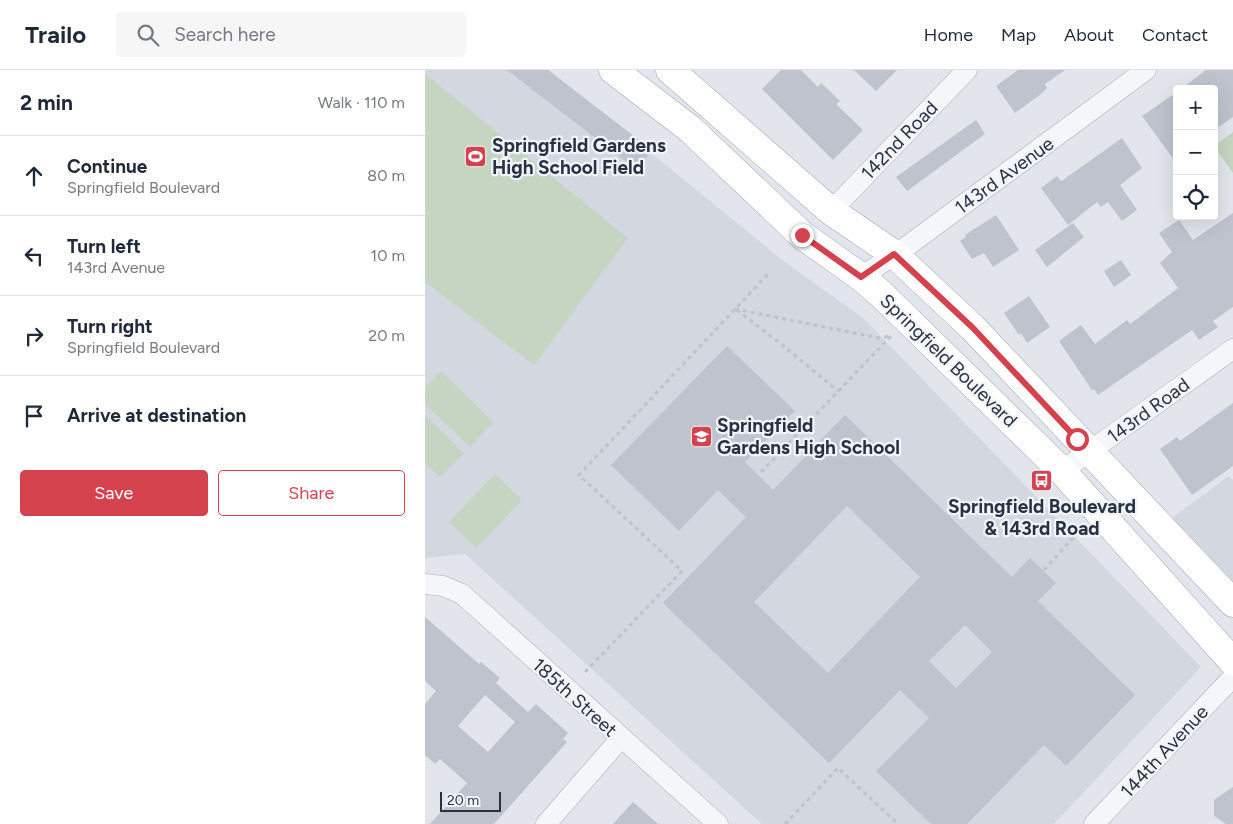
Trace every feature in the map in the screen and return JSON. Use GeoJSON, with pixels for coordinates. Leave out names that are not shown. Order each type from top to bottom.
{"type":"FeatureCollection","features":[{"type":"Feature","properties":{"kind":"main road","name":"Springfield Boulevard"},"geometry":{"type":"LineString","coordinates":[[613,70],[690,129],[802,235],[861,277],[881,294],[1062,471],[1233,662]]}},
{"type":"Feature","properties":{"kind":"main road","name":"Springfield Boulevard"},"geometry":{"type":"LineString","coordinates":[[669,70],[831,211],[894,254],[973,328],[1233,603]]}},
{"type":"Feature","properties":{"kind":"street","name":"142nd Road"},"geometry":{"type":"LineString","coordinates":[[831,211],[967,70]]}},
{"type":"Feature","properties":{"kind":"street","name":"143rd Avenue"},"geometry":{"type":"LineString","coordinates":[[861,277],[1146,70]]}},
{"type":"Feature","properties":{"kind":"street","name":"143rd Road"},"geometry":{"type":"LineString","coordinates":[[1062,471],[1233,349]]}},
{"type":"Feature","properties":{"kind":"street","name":"185th Street"},"geometry":{"type":"LineString","coordinates":[[425,584],[443,586],[462,594],[718,824]]}},
{"type":"Feature","properties":{"kind":"street","name":"144th Avenue"},"geometry":{"type":"LineString","coordinates":[[1094,824],[1233,677]]}},
{"type":"Feature","properties":{"kind":"street"},"geometry":{"type":"LineString","coordinates":[[546,824],[621,738]]}},
{"type":"Feature","properties":{"kind":"path"},"geometry":{"type":"LineString","coordinates":[[585,672],[683,571],[579,475],[769,273]]}},
{"type":"Feature","properties":{"kind":"path"},"geometry":{"type":"LineString","coordinates":[[735,309],[781,344],[838,392]]}},
{"type":"Feature","properties":{"kind":"path"},"geometry":{"type":"LineString","coordinates":[[735,309],[879,338],[891,336],[761,472]]}},
{"type":"Feature","properties":{"kind":"path"},"geometry":{"type":"LineString","coordinates":[[1043,570],[1081,529]]}},
{"type":"Feature","properties":{"kind":"path"},"geometry":{"type":"LineString","coordinates":[[785,824],[838,768],[898,824]]}},
{"type":"Feature","properties":{"kind":"shaded area","name":"Springfield Gardens High School"},"geometry":{"type":"Polygon","coordinates":[[[425,70],[549,70],[786,263],[863,318],[1201,667],[1054,824],[762,824],[465,554],[425,558],[425,70]]]}},
{"type":"Feature","properties":{"kind":"shaded area"},"geometry":{"type":"Polygon","coordinates":[[[1229,476],[1233,480],[1233,593],[1168,521],[1229,476]]]}},
{"type":"Feature","properties":{"kind":"green space","name":"Springfield Gardens High School Field"},"geometry":{"type":"Polygon","coordinates":[[[425,74],[628,238],[534,365],[425,282],[425,74]]]}},
{"type":"Feature","properties":{"kind":"green space"},"geometry":{"type":"Polygon","coordinates":[[[1233,132],[1233,173],[1218,152],[1218,143],[1233,132]]]}},
{"type":"Feature","properties":{"kind":"green space"},"geometry":{"type":"Polygon","coordinates":[[[441,371],[493,422],[470,447],[425,404],[425,388],[441,371]]]}},
{"type":"Feature","properties":{"kind":"green space"},"geometry":{"type":"Polygon","coordinates":[[[425,415],[464,453],[440,477],[425,463],[425,415]]]}},
{"type":"Feature","properties":{"kind":"green space"},"geometry":{"type":"Polygon","coordinates":[[[495,474],[522,500],[476,548],[449,522],[495,474]]]}},
{"type":"Feature","properties":{"kind":"building"},"geometry":{"type":"Polygon","coordinates":[[[507,70],[548,70],[652,150],[637,170],[507,70]]]}},
{"type":"Feature","properties":{"kind":"building"},"geometry":{"type":"Polygon","coordinates":[[[781,70],[801,70],[818,87],[821,83],[840,101],[836,104],[863,130],[833,160],[762,89],[781,70]]]}},
{"type":"Feature","properties":{"kind":"building"},"geometry":{"type":"Polygon","coordinates":[[[854,70],[897,70],[876,91],[854,70]]]}},
{"type":"Feature","properties":{"kind":"building"},"geometry":{"type":"Polygon","coordinates":[[[1018,70],[1065,70],[1045,84],[1047,88],[1041,94],[1015,113],[996,86],[1018,70]]]}},
{"type":"Feature","properties":{"kind":"building"},"geometry":{"type":"Polygon","coordinates":[[[1206,70],[1233,70],[1233,117],[1218,127],[1218,85],[1186,85],[1206,70]]]}},
{"type":"Feature","properties":{"kind":"building"},"geometry":{"type":"Polygon","coordinates":[[[1173,95],[1173,159],[1142,116],[1173,95]]]}},
{"type":"Feature","properties":{"kind":"building"},"geometry":{"type":"Polygon","coordinates":[[[976,120],[985,134],[907,191],[896,177],[976,120]]]}},
{"type":"Feature","properties":{"kind":"building"},"geometry":{"type":"Polygon","coordinates":[[[1122,138],[1142,168],[1120,185],[1137,210],[1122,221],[1108,202],[1101,207],[1097,202],[1068,225],[1041,188],[1057,176],[1061,181],[1063,180],[1122,138]]]}},
{"type":"Feature","properties":{"kind":"building"},"geometry":{"type":"Polygon","coordinates":[[[1233,213],[1233,307],[1213,321],[1218,327],[1199,340],[1192,330],[1098,395],[1094,389],[1092,390],[1059,341],[1081,325],[1095,344],[1127,320],[1130,324],[1178,288],[1160,263],[1172,252],[1159,233],[1179,220],[1193,240],[1233,213]]]}},
{"type":"Feature","properties":{"kind":"building"},"geometry":{"type":"Polygon","coordinates":[[[996,215],[1019,250],[993,267],[984,253],[972,259],[960,241],[966,237],[965,235],[996,215]]]}},
{"type":"Feature","properties":{"kind":"building"},"geometry":{"type":"Polygon","coordinates":[[[1073,223],[1084,237],[1047,267],[1035,250],[1073,223]]]}},
{"type":"Feature","properties":{"kind":"building"},"geometry":{"type":"Polygon","coordinates":[[[1121,260],[1131,275],[1114,287],[1104,271],[1121,260]]]}},
{"type":"Feature","properties":{"kind":"building"},"geometry":{"type":"Polygon","coordinates":[[[1029,296],[1050,327],[1027,343],[1004,313],[1029,296]]]}},
{"type":"Feature","properties":{"kind":"building","name":"Springfield Gardens High School"},"geometry":{"type":"Polygon","coordinates":[[[727,346],[795,411],[745,462],[773,490],[845,415],[1012,577],[1030,558],[1056,583],[1038,601],[1135,695],[1066,766],[1044,745],[967,824],[931,824],[876,771],[929,718],[900,690],[829,763],[663,603],[746,517],[718,490],[679,531],[611,465],[727,346]],[[847,506],[754,602],[828,673],[920,577],[847,506]],[[965,625],[929,661],[956,688],[992,652],[965,625]]]}},
{"type":"Feature","properties":{"kind":"building"},"geometry":{"type":"Polygon","coordinates":[[[1233,403],[1233,466],[1192,495],[1160,449],[1177,437],[1180,441],[1233,403]]]}},
{"type":"Feature","properties":{"kind":"building"},"geometry":{"type":"Polygon","coordinates":[[[425,617],[479,664],[481,662],[500,678],[496,683],[528,712],[536,704],[568,733],[563,739],[567,742],[494,824],[430,824],[467,783],[440,759],[435,764],[425,755],[425,704],[436,691],[425,681],[425,617]],[[485,695],[458,726],[488,752],[515,722],[485,695]]]}},
{"type":"Feature","properties":{"kind":"building"},"geometry":{"type":"Polygon","coordinates":[[[1233,787],[1233,824],[1226,824],[1214,816],[1214,800],[1233,787]]]}},
{"type":"Feature","properties":{"kind":"building"},"geometry":{"type":"Polygon","coordinates":[[[633,802],[658,824],[613,824],[633,802]]]}},
{"type":"Feature","properties":{"kind":"place","name":"Springfield Gardens High School Field"},"geometry":{"type":"Point","coordinates":[476,156]}},
{"type":"Feature","properties":{"kind":"place","name":"Springfield Gardens High School"},"geometry":{"type":"Point","coordinates":[701,436]}},
{"type":"Feature","properties":{"kind":"place","name":"Springfield Boulevard & 143rd Road"},"geometry":{"type":"Point","coordinates":[1042,480]}},
{"type":"Feature","properties":{"kind":"route"},"geometry":{"type":"LineString","coordinates":[[802,235],[861,277],[894,254],[973,328],[1077,439]]}}]}
